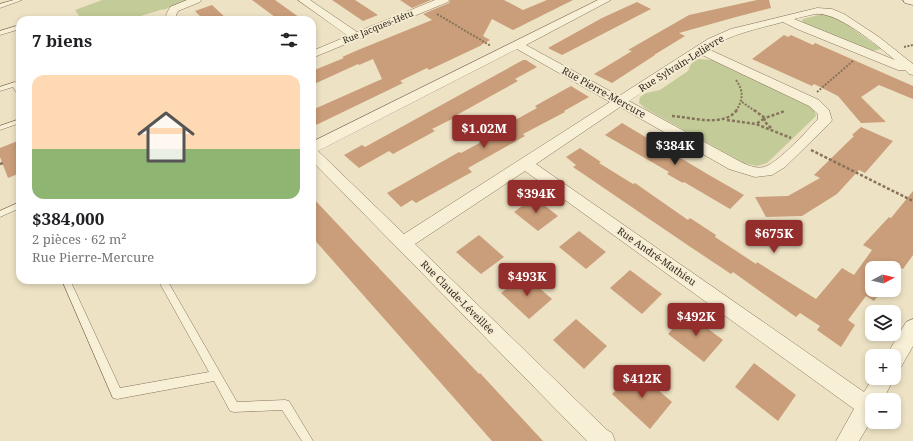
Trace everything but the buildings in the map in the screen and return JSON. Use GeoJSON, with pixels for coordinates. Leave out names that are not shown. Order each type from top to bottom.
{"type":"FeatureCollection","features":[{"type":"Feature","properties":{"kind":"street"},"geometry":{"type":"LineString","coordinates":[[172,16],[171,15],[174,9],[196,0]]}},
{"type":"Feature","properties":{"kind":"street"},"geometry":{"type":"LineString","coordinates":[[303,0],[356,37]]}},
{"type":"Feature","properties":{"kind":"street","name":"Rue Jacques-Hétu"},"geometry":{"type":"LineString","coordinates":[[316,53],[444,0]]}},
{"type":"Feature","properties":{"kind":"street"},"geometry":{"type":"LineString","coordinates":[[316,146],[606,0]]}},
{"type":"Feature","properties":{"kind":"street","name":"Rue Sylvain-Lelièvre"},"geometry":{"type":"LineString","coordinates":[[404,243],[699,49],[716,39],[735,31],[819,11],[832,12],[900,57],[913,71]]}},
{"type":"Feature","properties":{"kind":"street","name":"Rue Sylvain-Lelièvre"},"geometry":{"type":"LineString","coordinates":[[785,19],[801,27],[913,71]]}},
{"type":"Feature","properties":{"kind":"street","name":"Rue Pierre-Mercure"},"geometry":{"type":"LineString","coordinates":[[518,45],[734,165],[755,172],[774,169],[825,120],[824,113],[814,103],[699,49]]}},
{"type":"Feature","properties":{"kind":"street","name":"Rue Claude-Léveillée"},"geometry":{"type":"LineString","coordinates":[[316,157],[600,440]]}},
{"type":"Feature","properties":{"kind":"street","name":"Rue André-Mathieu"},"geometry":{"type":"LineString","coordinates":[[525,163],[865,405]]}},
{"type":"Feature","properties":{"kind":"street"},"geometry":{"type":"LineString","coordinates":[[901,349],[913,328]]}},
{"type":"Feature","properties":{"kind":"street"},"geometry":{"type":"LineString","coordinates":[[847,441],[865,410]]}},
{"type":"Feature","properties":{"kind":"lane"},"geometry":{"type":"LineString","coordinates":[[0,6],[19,0]]}},
{"type":"Feature","properties":{"kind":"lane"},"geometry":{"type":"LineString","coordinates":[[0,33],[16,28]]}},
{"type":"Feature","properties":{"kind":"lane"},"geometry":{"type":"LineString","coordinates":[[0,89],[16,84]]}},
{"type":"Feature","properties":{"kind":"lane"},"geometry":{"type":"LineString","coordinates":[[0,128],[16,122]]}},
{"type":"Feature","properties":{"kind":"lane"},"geometry":{"type":"LineString","coordinates":[[0,214],[16,207]]}},
{"type":"Feature","properties":{"kind":"lane"},"geometry":{"type":"LineString","coordinates":[[68,284],[117,394],[217,376]]}},
{"type":"Feature","properties":{"kind":"lane"},"geometry":{"type":"LineString","coordinates":[[164,284],[234,406],[285,405],[308,441]]}},
{"type":"Feature","properties":{"kind":"path"},"geometry":{"type":"LineString","coordinates":[[436,14],[497,49]]}},
{"type":"Feature","properties":{"kind":"path"},"geometry":{"type":"LineString","coordinates":[[812,96],[855,59]]}},
{"type":"Feature","properties":{"kind":"path"},"geometry":{"type":"LineString","coordinates":[[723,120],[733,116],[742,102],[742,89],[733,76]]}},
{"type":"Feature","properties":{"kind":"path"},"geometry":{"type":"LineString","coordinates":[[742,102],[764,118],[764,121],[772,130]]}},
{"type":"Feature","properties":{"kind":"path"},"geometry":{"type":"LineString","coordinates":[[756,124],[764,118],[785,111]]}},
{"type":"Feature","properties":{"kind":"path"},"geometry":{"type":"LineString","coordinates":[[668,116],[737,121],[756,124],[792,139]]}},
{"type":"Feature","properties":{"kind":"path"},"geometry":{"type":"LineString","coordinates":[[809,149],[913,200]]}},
{"type":"Feature","properties":{"kind":"green space"},"geometry":{"type":"Polygon","coordinates":[[[102,0],[186,0],[166,9],[141,16],[79,16],[75,10],[102,0]]]}},
{"type":"Feature","properties":{"kind":"green space"},"geometry":{"type":"Polygon","coordinates":[[[822,14],[836,17],[881,49],[872,51],[806,25],[802,22],[803,19],[822,14]]]}},
{"type":"Feature","properties":{"kind":"green space"},"geometry":{"type":"Polygon","coordinates":[[[697,59],[713,60],[806,103],[814,109],[816,116],[767,163],[757,166],[744,163],[646,109],[639,103],[640,97],[646,93],[660,90],[688,71],[691,64],[697,59]]]}}]}
